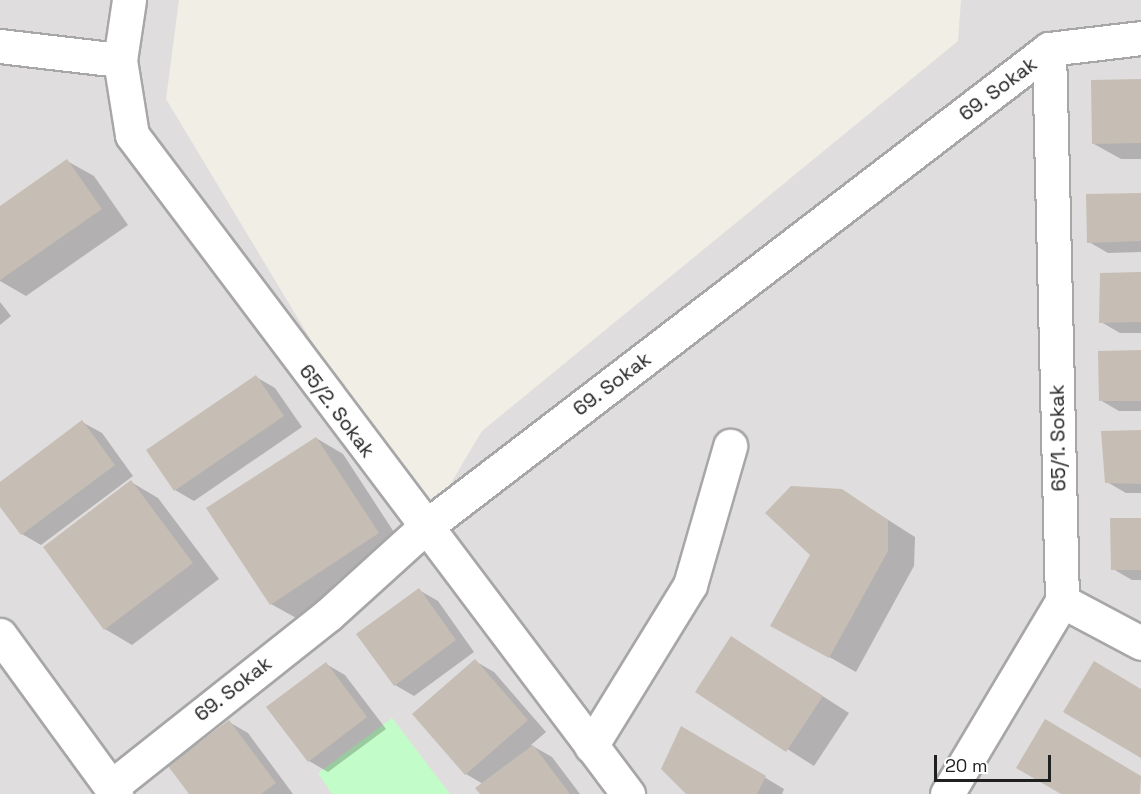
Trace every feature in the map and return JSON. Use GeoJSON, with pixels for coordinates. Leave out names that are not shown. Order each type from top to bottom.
{"type":"FeatureCollection","features":[{"type":"Feature","properties":{"kind":"street","name":"65/2. Sokak"},"geometry":{"type":"LineString","coordinates":[[129,0],[120,60],[132,135],[424,528],[628,794]]}},
{"type":"Feature","properties":{"kind":"street","name":"69. Sokak"},"geometry":{"type":"LineString","coordinates":[[113,790],[328,615],[424,528],[1049,50],[1141,38]]}},
{"type":"Feature","properties":{"kind":"street"},"geometry":{"type":"LineString","coordinates":[[0,46],[120,60]]}},
{"type":"Feature","properties":{"kind":"street","name":"65/1. Sokak"},"geometry":{"type":"LineString","coordinates":[[1049,50],[1062,601]]}},
{"type":"Feature","properties":{"kind":"street"},"geometry":{"type":"LineString","coordinates":[[591,746],[690,585],[730,446]]}},
{"type":"Feature","properties":{"kind":"street"},"geometry":{"type":"LineString","coordinates":[[947,794],[1062,601],[1141,643]]}},
{"type":"Feature","properties":{"kind":"street"},"geometry":{"type":"LineString","coordinates":[[0,635],[113,790]]}},
{"type":"Feature","properties":{"kind":"shaded area"},"geometry":{"type":"Polygon","coordinates":[[[0,0],[179,0],[166,99],[424,528],[482,431],[958,41],[961,0],[1141,0],[1141,794],[0,794],[0,0]]]}},
{"type":"Feature","properties":{"kind":"green space"},"geometry":{"type":"Polygon","coordinates":[[[392,718],[450,794],[332,794],[318,773],[392,718]]]}},
{"type":"Feature","properties":{"kind":"building"},"geometry":{"type":"Polygon","coordinates":[[[1141,79],[1141,143],[1092,144],[1091,80],[1141,79]]]}},
{"type":"Feature","properties":{"kind":"building"},"geometry":{"type":"Polygon","coordinates":[[[67,159],[102,209],[0,280],[0,206],[67,159]]]}},
{"type":"Feature","properties":{"kind":"building"},"geometry":{"type":"Polygon","coordinates":[[[1141,193],[1141,241],[1087,243],[1086,194],[1141,193]]]}},
{"type":"Feature","properties":{"kind":"building"},"geometry":{"type":"Polygon","coordinates":[[[1141,272],[1141,322],[1099,323],[1100,273],[1141,272]]]}},
{"type":"Feature","properties":{"kind":"building"},"geometry":{"type":"Polygon","coordinates":[[[1141,350],[1141,401],[1099,401],[1098,351],[1141,350]]]}},
{"type":"Feature","properties":{"kind":"building"},"geometry":{"type":"Polygon","coordinates":[[[256,375],[284,416],[174,491],[146,450],[256,375]]]}},
{"type":"Feature","properties":{"kind":"building"},"geometry":{"type":"Polygon","coordinates":[[[82,420],[115,465],[21,535],[0,507],[0,482],[82,420]]]}},
{"type":"Feature","properties":{"kind":"building"},"geometry":{"type":"Polygon","coordinates":[[[1141,430],[1141,484],[1105,483],[1101,431],[1141,430]]]}},
{"type":"Feature","properties":{"kind":"building"},"geometry":{"type":"Polygon","coordinates":[[[316,437],[379,533],[270,605],[206,508],[316,437]]]}},
{"type":"Feature","properties":{"kind":"building"},"geometry":{"type":"Polygon","coordinates":[[[131,480],[193,563],[104,630],[43,547],[131,480]]]}},
{"type":"Feature","properties":{"kind":"building"},"geometry":{"type":"Polygon","coordinates":[[[791,486],[842,489],[888,520],[888,551],[829,658],[770,626],[810,555],[765,513],[791,486]]]}},
{"type":"Feature","properties":{"kind":"building"},"geometry":{"type":"Polygon","coordinates":[[[1110,518],[1141,518],[1141,570],[1111,570],[1110,518]]]}},
{"type":"Feature","properties":{"kind":"building"},"geometry":{"type":"Polygon","coordinates":[[[419,588],[456,640],[394,686],[356,634],[419,588]]]}},
{"type":"Feature","properties":{"kind":"building"},"geometry":{"type":"Polygon","coordinates":[[[731,636],[823,696],[786,752],[695,692],[731,636]]]}},
{"type":"Feature","properties":{"kind":"building"},"geometry":{"type":"Polygon","coordinates":[[[475,659],[528,720],[465,775],[412,714],[475,659]]]}},
{"type":"Feature","properties":{"kind":"building"},"geometry":{"type":"Polygon","coordinates":[[[1094,661],[1141,689],[1141,758],[1063,712],[1094,661]]]}},
{"type":"Feature","properties":{"kind":"building"},"geometry":{"type":"Polygon","coordinates":[[[326,662],[367,717],[308,762],[266,707],[326,662]]]}},
{"type":"Feature","properties":{"kind":"building"},"geometry":{"type":"Polygon","coordinates":[[[1045,719],[1141,776],[1140,794],[1061,794],[1016,768],[1045,719]]]}},
{"type":"Feature","properties":{"kind":"building"},"geometry":{"type":"Polygon","coordinates":[[[229,720],[276,783],[261,794],[189,794],[168,766],[229,720]]]}},
{"type":"Feature","properties":{"kind":"building"},"geometry":{"type":"Polygon","coordinates":[[[681,726],[766,776],[757,794],[686,794],[661,769],[681,726]]]}},
{"type":"Feature","properties":{"kind":"building"},"geometry":{"type":"Polygon","coordinates":[[[533,745],[570,794],[480,794],[475,788],[533,745]]]}}]}
